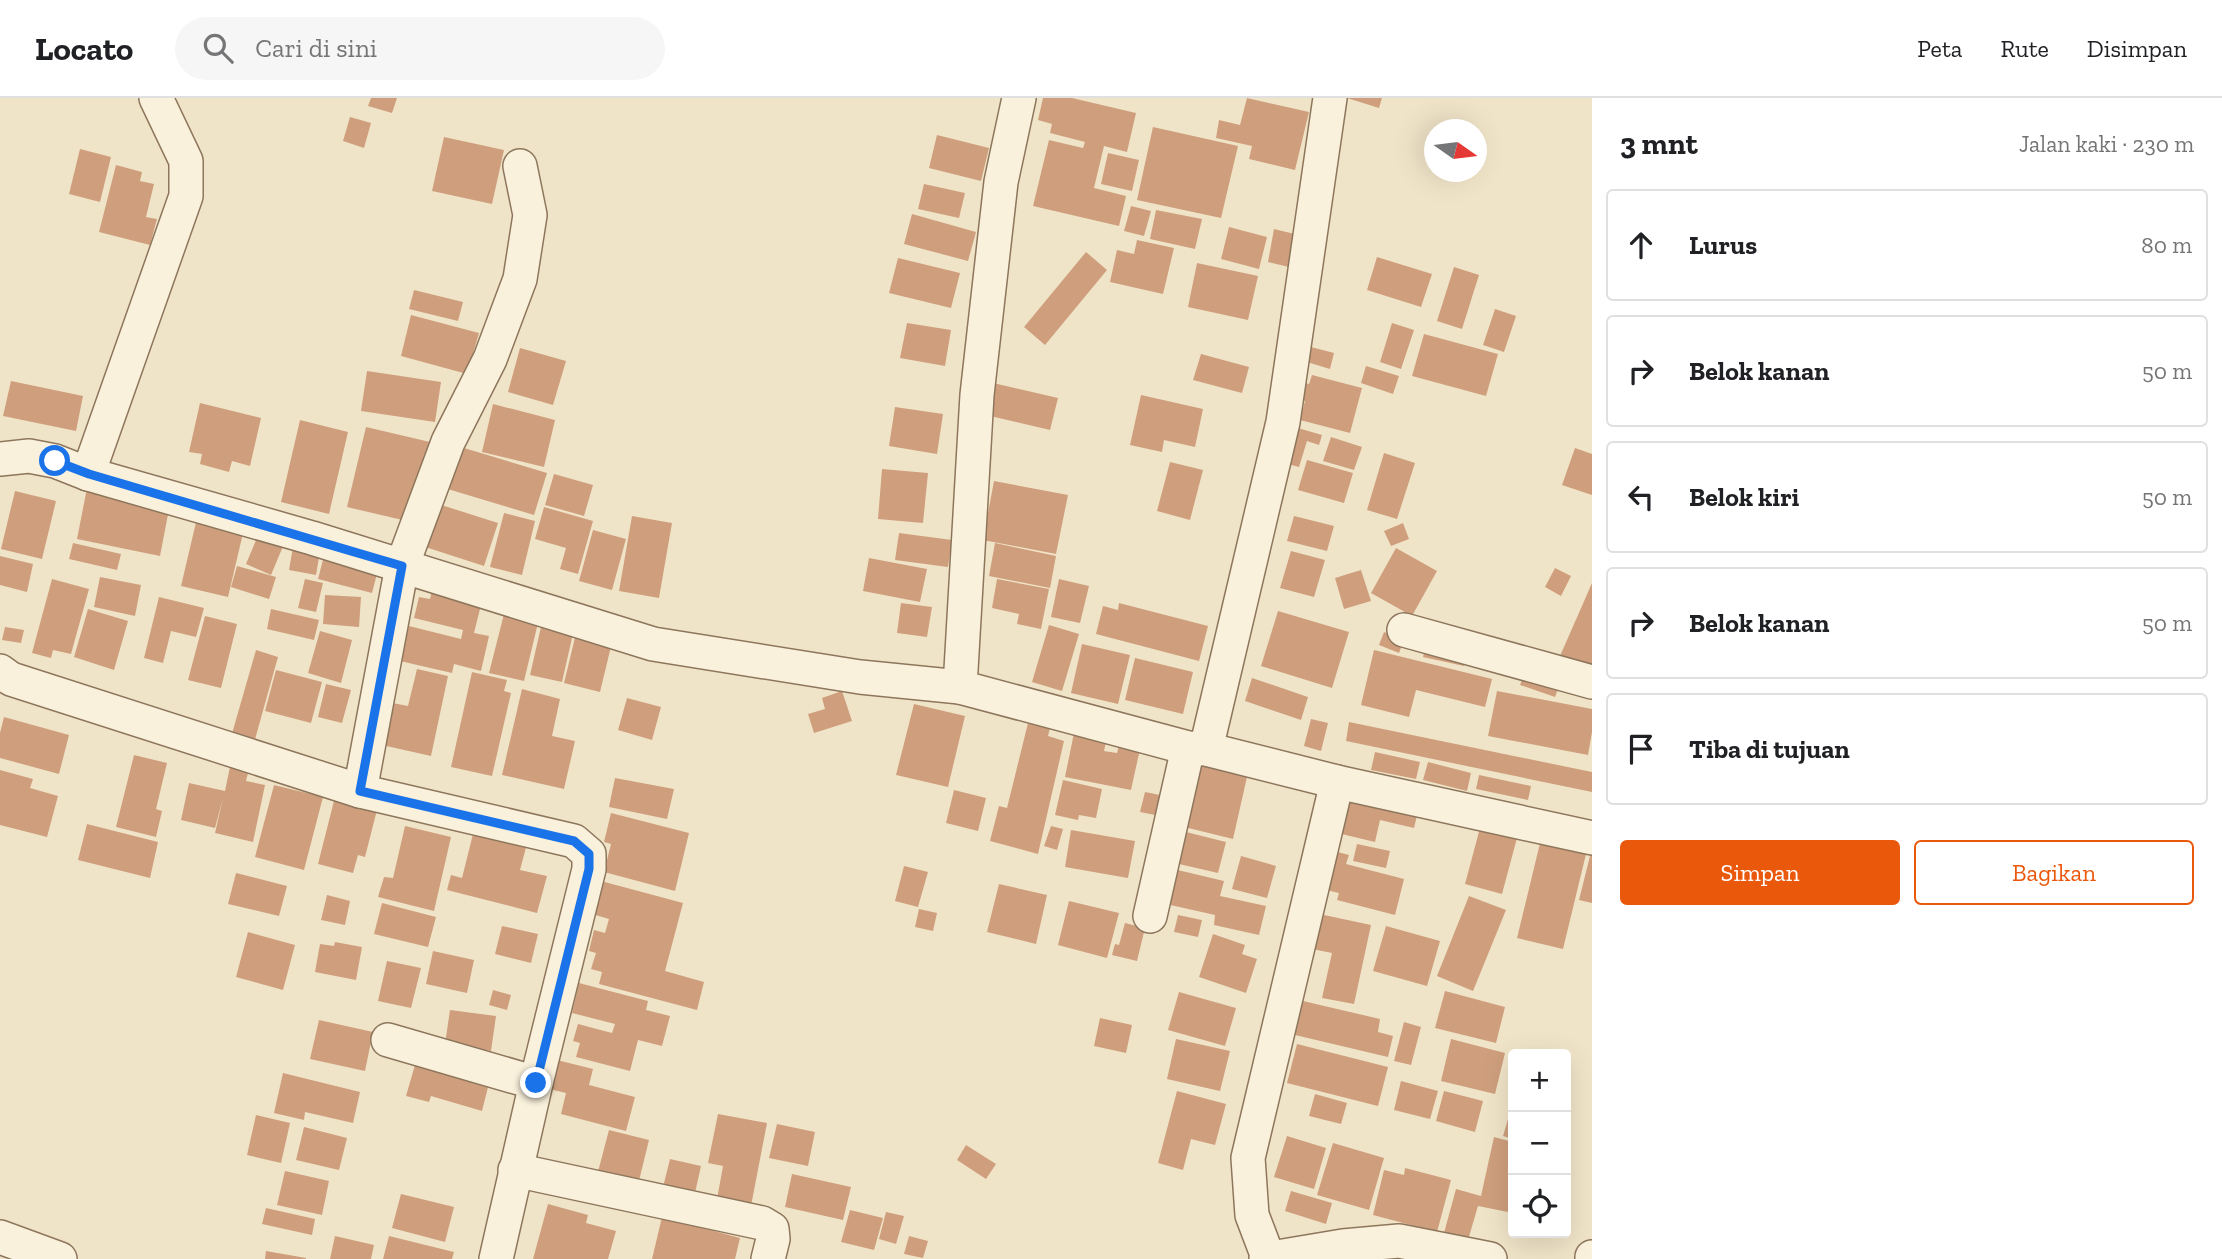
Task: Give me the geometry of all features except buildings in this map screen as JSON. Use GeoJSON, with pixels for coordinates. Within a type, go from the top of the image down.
{"type":"FeatureCollection","features":[{"type":"Feature","properties":{"kind":"street"},"geometry":{"type":"LineString","coordinates":[[89,474],[186,196],[186,161],[156,98]]}},
{"type":"Feature","properties":{"kind":"street"},"geometry":{"type":"LineString","coordinates":[[960,687],[977,395],[1001,182],[1019,98]]}},
{"type":"Feature","properties":{"kind":"street"},"geometry":{"type":"LineString","coordinates":[[1150,916],[1283,422],[1331,98]]}},
{"type":"Feature","properties":{"kind":"street"},"geometry":{"type":"LineString","coordinates":[[360,791],[402,566],[449,442],[490,359],[520,279],[530,215],[520,166]]}},
{"type":"Feature","properties":{"kind":"street"},"geometry":{"type":"LineString","coordinates":[[0,459],[29,456],[55,461],[89,474],[402,566],[653,644],[860,677],[960,687],[1337,782],[1592,838]]}},
{"type":"Feature","properties":{"kind":"street"},"geometry":{"type":"LineString","coordinates":[[1404,630],[1592,682]]}},
{"type":"Feature","properties":{"kind":"street"},"geometry":{"type":"LineString","coordinates":[[0,671],[11,679],[360,791],[574,841],[589,854],[589,869],[515,1170],[496,1259]]}},
{"type":"Feature","properties":{"kind":"street"},"geometry":{"type":"LineString","coordinates":[[1337,782],[1248,1157],[1252,1215],[1267,1258],[1343,1246],[1399,1241],[1490,1259]]}},
{"type":"Feature","properties":{"kind":"street"},"geometry":{"type":"LineString","coordinates":[[388,1040],[536,1083]]}},
{"type":"Feature","properties":{"kind":"street"},"geometry":{"type":"LineString","coordinates":[[515,1170],[762,1223],[772,1229],[773,1239],[768,1259]]}},
{"type":"Feature","properties":{"kind":"street"},"geometry":{"type":"LineString","coordinates":[[6,1245],[60,1259]]}},
{"type":"Feature","properties":{"kind":"route"},"geometry":{"type":"LineString","coordinates":[[55,461],[89,474],[402,566],[360,791],[574,841],[589,854],[589,869],[536,1083]]}}]}
